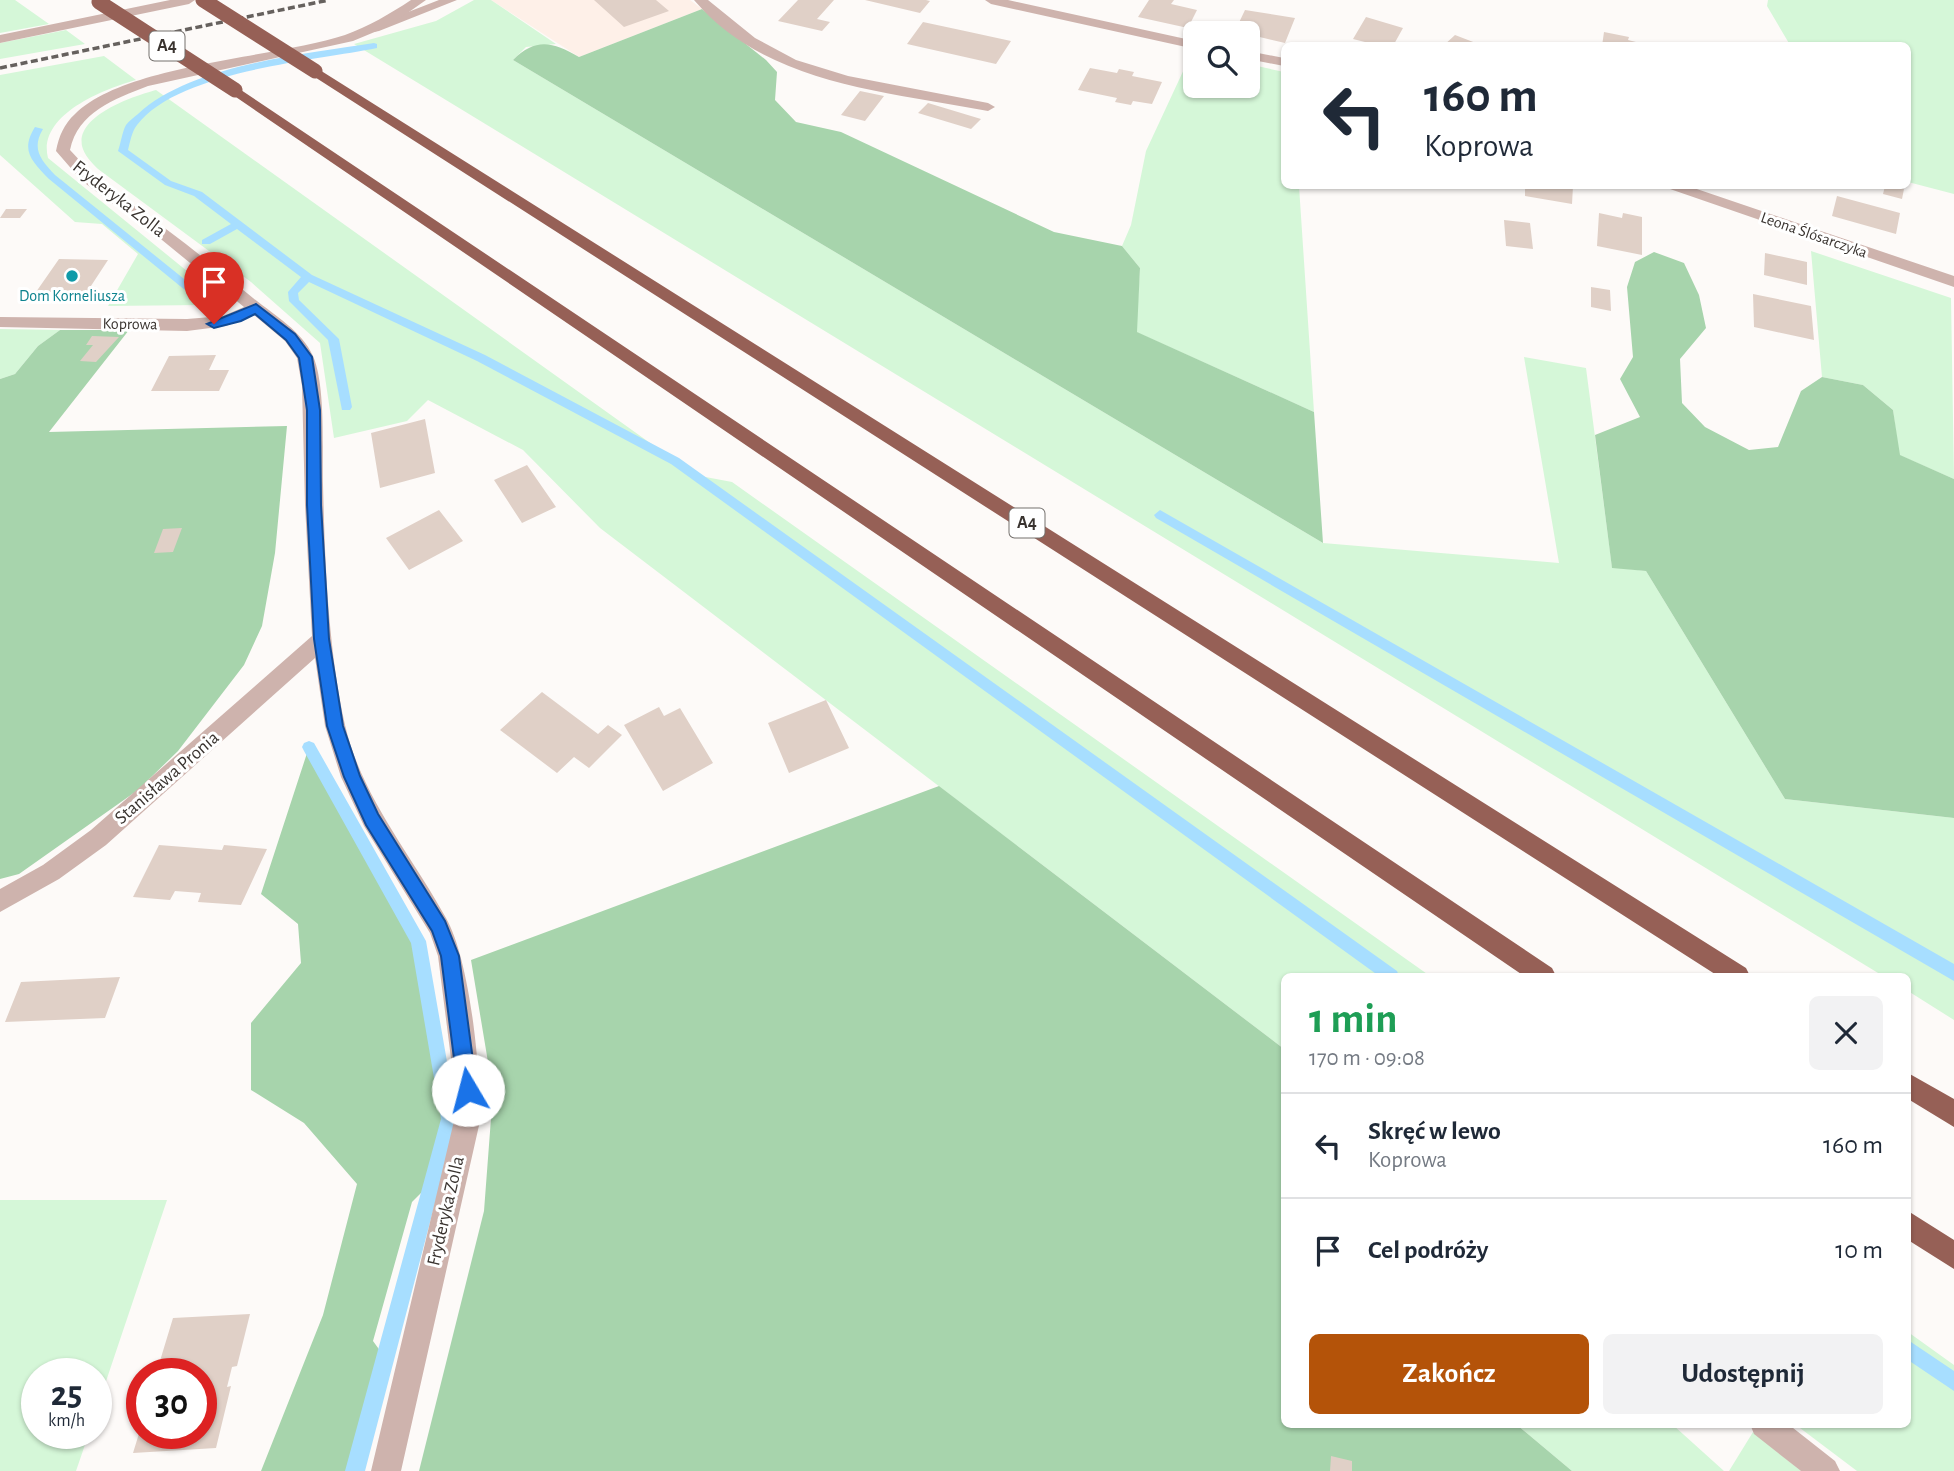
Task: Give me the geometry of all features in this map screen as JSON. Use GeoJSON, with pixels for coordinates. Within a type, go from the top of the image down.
{"type":"FeatureCollection","features":[{"type":"Feature","properties":{"kind":"highway","name":"A4"},"geometry":{"type":"LineString","coordinates":[[203,0],[1733,973]]}},
{"type":"Feature","properties":{"kind":"highway","name":"A4"},"geometry":{"type":"LineString","coordinates":[[98,1],[235,90],[1540,973]]}},
{"type":"Feature","properties":{"kind":"highway"},"geometry":{"type":"LineString","coordinates":[[1911,1087],[1954,1114]]}},
{"type":"Feature","properties":{"kind":"highway"},"geometry":{"type":"LineString","coordinates":[[1911,1226],[1954,1256]]}},
{"type":"Feature","properties":{"kind":"street"},"geometry":{"type":"LineString","coordinates":[[0,38],[189,0]]}},
{"type":"Feature","properties":{"kind":"street","name":"Fryderyka Zolla"},"geometry":{"type":"LineString","coordinates":[[386,1471],[467,1121],[468,1090],[450,956],[439,927],[372,819],[352,777],[335,726],[322,639],[309,369],[299,347],[256,308],[87,178],[63,151],[66,135],[84,113],[103,100],[144,83],[320,45],[373,29],[420,0]]}},
{"type":"Feature","properties":{"kind":"street"},"geometry":{"type":"LineString","coordinates":[[373,29],[451,0]]}},
{"type":"Feature","properties":{"kind":"street"},"geometry":{"type":"LineString","coordinates":[[700,0],[749,40],[791,63],[838,77],[988,107]]}},
{"type":"Feature","properties":{"kind":"street"},"geometry":{"type":"LineString","coordinates":[[991,0],[1183,42]]}},
{"type":"Feature","properties":{"kind":"street"},"geometry":{"type":"LineString","coordinates":[[1260,57],[1281,61]]}},
{"type":"Feature","properties":{"kind":"street","name":"Leona Ślósarczyka"},"geometry":{"type":"LineString","coordinates":[[1684,189],[1954,282]]}},
{"type":"Feature","properties":{"kind":"street","name":"Koprowa"},"geometry":{"type":"LineString","coordinates":[[0,322],[187,325],[226,321],[256,308]]}},
{"type":"Feature","properties":{"kind":"street","name":"Stanisława Pronia"},"geometry":{"type":"LineString","coordinates":[[0,901],[56,869],[100,836],[266,692],[322,639]]}},
{"type":"Feature","properties":{"kind":"street"},"geometry":{"type":"LineString","coordinates":[[1769,1428],[1825,1471]]}},
{"type":"Feature","properties":{"kind":"shaded area"},"geometry":{"type":"Polygon","coordinates":[[[491,0],[690,0],[702,9],[579,57],[491,0]]]}},
{"type":"Feature","properties":{"kind":"green space"},"geometry":{"type":"Polygon","coordinates":[[[0,0],[15,0],[49,24],[0,33],[0,0]]]}},
{"type":"Feature","properties":{"kind":"green space"},"geometry":{"type":"Polygon","coordinates":[[[474,0],[491,0],[556,44],[526,47],[513,60],[1323,543],[1559,563],[1524,357],[1586,368],[1612,567],[1646,571],[1785,799],[1954,818],[1954,1020],[1911,993],[1911,973],[1878,973],[354,44],[436,21],[474,0]]]}},
{"type":"Feature","properties":{"kind":"green space"},"geometry":{"type":"Polygon","coordinates":[[[1768,0],[1954,0],[1954,194],[1911,183],[1911,42],[1788,42],[1767,6],[1768,0]]]}},
{"type":"Feature","properties":{"kind":"green space"},"geometry":{"type":"Polygon","coordinates":[[[702,9],[766,60],[777,72],[775,100],[796,122],[841,132],[1054,232],[1122,246],[1140,268],[1137,332],[1314,412],[1323,543],[513,60],[529,48],[545,44],[579,57],[702,9]]]}},
{"type":"Feature","properties":{"kind":"green space"},"geometry":{"type":"Polygon","coordinates":[[[66,30],[85,44],[0,59],[0,43],[66,30]]]}},
{"type":"Feature","properties":{"kind":"green space"},"geometry":{"type":"Polygon","coordinates":[[[104,56],[136,80],[91,97],[63,117],[53,129],[47,143],[48,158],[214,293],[202,305],[108,306],[138,254],[102,224],[75,222],[0,155],[0,75],[104,56]]]}},
{"type":"Feature","properties":{"kind":"green space"},"geometry":{"type":"Polygon","coordinates":[[[1260,67],[1281,71],[1281,189],[1299,189],[1314,412],[1136,332],[1140,268],[1122,246],[1131,225],[1146,151],[1183,71],[1183,98],[1260,98],[1260,67]]]}},
{"type":"Feature","properties":{"kind":"green space"},"geometry":{"type":"Polygon","coordinates":[[[156,90],[695,475],[732,482],[1426,973],[1281,973],[1281,1047],[600,528],[523,450],[428,400],[407,421],[334,438],[320,343],[251,282],[98,169],[84,153],[83,135],[88,125],[108,109],[156,90]]]}},
{"type":"Feature","properties":{"kind":"green space"},"geometry":{"type":"Polygon","coordinates":[[[1811,251],[1951,298],[1954,479],[1899,455],[1893,410],[1863,385],[1822,377],[1811,251]]]}},
{"type":"Feature","properties":{"kind":"green space"},"geometry":{"type":"Polygon","coordinates":[[[1654,252],[1684,263],[1699,295],[1706,328],[1680,359],[1682,403],[1705,427],[1749,450],[1778,447],[1801,391],[1822,377],[1863,385],[1893,410],[1900,455],[1954,479],[1954,818],[1785,799],[1646,571],[1612,568],[1595,435],[1640,417],[1620,379],[1633,357],[1627,287],[1635,262],[1654,252]]]}},
{"type":"Feature","properties":{"kind":"green space"},"geometry":{"type":"Polygon","coordinates":[[[0,329],[60,330],[38,346],[15,374],[0,379],[0,329]]]}},
{"type":"Feature","properties":{"kind":"green space"},"geometry":{"type":"Polygon","coordinates":[[[60,330],[129,330],[49,432],[287,426],[275,553],[262,626],[244,665],[178,751],[138,790],[19,874],[0,879],[0,379],[15,374],[38,346],[60,330]]]}},
{"type":"Feature","properties":{"kind":"green space"},"geometry":{"type":"Polygon","coordinates":[[[309,747],[418,941],[449,1119],[434,1180],[412,1202],[373,1341],[386,1359],[355,1471],[261,1471],[323,1315],[357,1184],[304,1123],[251,1090],[251,1023],[301,963],[298,924],[261,894],[309,747]]]}},
{"type":"Feature","properties":{"kind":"green space"},"geometry":{"type":"Polygon","coordinates":[[[939,786],[1281,1047],[1281,1428],[1521,1428],[1572,1471],[419,1471],[484,1211],[493,1092],[471,960],[939,786]]]}},
{"type":"Feature","properties":{"kind":"green space"},"geometry":{"type":"Polygon","coordinates":[[[0,1200],[167,1200],[112,1363],[112,1358],[21,1358],[21,1449],[84,1449],[76,1471],[0,1471],[0,1200]]]}},
{"type":"Feature","properties":{"kind":"green space"},"geometry":{"type":"Polygon","coordinates":[[[1911,1334],[1954,1365],[1954,1471],[1857,1471],[1800,1428],[1911,1428],[1911,1334]]]}},
{"type":"Feature","properties":{"kind":"green space"},"geometry":{"type":"Polygon","coordinates":[[[1521,1428],[1676,1428],[1724,1471],[1572,1471],[1521,1428]]]}},
{"type":"Feature","properties":{"kind":"green space"},"geometry":{"type":"Polygon","coordinates":[[[1753,1432],[1801,1471],[1729,1471],[1753,1432]]]}},
{"type":"Feature","properties":{"kind":"building"},"geometry":{"type":"Polygon","coordinates":[[[594,0],[656,0],[669,11],[624,27],[594,0]]]}},
{"type":"Feature","properties":{"kind":"building"},"geometry":{"type":"Polygon","coordinates":[[[798,0],[834,0],[817,19],[830,22],[822,31],[778,21],[798,0]]]}},
{"type":"Feature","properties":{"kind":"building"},"geometry":{"type":"Polygon","coordinates":[[[865,0],[926,0],[930,1],[920,13],[865,0]]]}},
{"type":"Feature","properties":{"kind":"building"},"geometry":{"type":"Polygon","coordinates":[[[1149,0],[1174,0],[1171,4],[1197,10],[1192,21],[1183,21],[1183,27],[1138,17],[1149,0]]]}},
{"type":"Feature","properties":{"kind":"building"},"geometry":{"type":"Polygon","coordinates":[[[1245,10],[1295,18],[1285,42],[1260,37],[1260,21],[1240,21],[1245,10]]]}},
{"type":"Feature","properties":{"kind":"building"},"geometry":{"type":"Polygon","coordinates":[[[1366,17],[1403,28],[1395,42],[1365,42],[1353,39],[1366,17]]]}},
{"type":"Feature","properties":{"kind":"building"},"geometry":{"type":"Polygon","coordinates":[[[923,22],[1011,41],[996,64],[907,44],[923,22]]]}},
{"type":"Feature","properties":{"kind":"building"},"geometry":{"type":"Polygon","coordinates":[[[1604,32],[1629,37],[1628,40],[1636,42],[1603,42],[1604,32]]]}},
{"type":"Feature","properties":{"kind":"building"},"geometry":{"type":"Polygon","coordinates":[[[1455,35],[1473,42],[1447,42],[1455,35]]]}},
{"type":"Feature","properties":{"kind":"building"},"geometry":{"type":"Polygon","coordinates":[[[1090,68],[1117,73],[1119,69],[1134,72],[1132,76],[1162,82],[1152,104],[1133,101],[1131,105],[1115,102],[1117,98],[1078,90],[1090,68]]]}},
{"type":"Feature","properties":{"kind":"building"},"geometry":{"type":"Polygon","coordinates":[[[860,91],[884,96],[865,121],[841,115],[860,91]]]}},
{"type":"Feature","properties":{"kind":"building"},"geometry":{"type":"Polygon","coordinates":[[[928,103],[981,119],[971,129],[918,113],[928,103]]]}},
{"type":"Feature","properties":{"kind":"building"},"geometry":{"type":"Polygon","coordinates":[[[1525,189],[1573,189],[1572,204],[1525,196],[1525,189]]]}},
{"type":"Feature","properties":{"kind":"building"},"geometry":{"type":"Polygon","coordinates":[[[1884,189],[1904,189],[1902,199],[1883,194],[1884,189]]]}},
{"type":"Feature","properties":{"kind":"building"},"geometry":{"type":"Polygon","coordinates":[[[1837,196],[1900,213],[1896,234],[1832,216],[1837,196]]]}},
{"type":"Feature","properties":{"kind":"building"},"geometry":{"type":"Polygon","coordinates":[[[6,209],[27,209],[20,218],[0,218],[6,209]]]}},
{"type":"Feature","properties":{"kind":"building"},"geometry":{"type":"Polygon","coordinates":[[[1599,213],[1622,218],[1623,213],[1642,217],[1642,255],[1597,246],[1599,213]]]}},
{"type":"Feature","properties":{"kind":"building"},"geometry":{"type":"Polygon","coordinates":[[[1504,220],[1530,223],[1533,249],[1506,246],[1504,220]]]}},
{"type":"Feature","properties":{"kind":"building"},"geometry":{"type":"Polygon","coordinates":[[[1765,253],[1807,262],[1807,285],[1764,275],[1765,253]]]}},
{"type":"Feature","properties":{"kind":"building","name":"Dom Korneliusza"},"geometry":{"type":"Polygon","coordinates":[[[59,259],[108,260],[87,292],[36,292],[59,259]]]}},
{"type":"Feature","properties":{"kind":"building"},"geometry":{"type":"Polygon","coordinates":[[[1591,287],[1610,290],[1611,311],[1591,307],[1591,287]]]}},
{"type":"Feature","properties":{"kind":"building"},"geometry":{"type":"Polygon","coordinates":[[[1753,294],[1811,306],[1814,340],[1754,327],[1753,294]]]}},
{"type":"Feature","properties":{"kind":"building"},"geometry":{"type":"Polygon","coordinates":[[[92,336],[119,337],[96,362],[80,361],[93,345],[86,345],[92,336]]]}},
{"type":"Feature","properties":{"kind":"building"},"geometry":{"type":"Polygon","coordinates":[[[216,355],[209,370],[229,370],[219,391],[151,391],[169,356],[216,355]]]}},
{"type":"Feature","properties":{"kind":"building"},"geometry":{"type":"Polygon","coordinates":[[[425,419],[435,473],[380,488],[371,433],[425,419]]]}},
{"type":"Feature","properties":{"kind":"building"},"geometry":{"type":"Polygon","coordinates":[[[527,465],[556,507],[522,523],[494,480],[527,465]]]}},
{"type":"Feature","properties":{"kind":"building"},"geometry":{"type":"Polygon","coordinates":[[[439,510],[463,541],[409,570],[386,538],[439,510]]]}},
{"type":"Feature","properties":{"kind":"building"},"geometry":{"type":"Polygon","coordinates":[[[182,528],[173,552],[154,553],[163,529],[182,528]]]}},
{"type":"Feature","properties":{"kind":"building"},"geometry":{"type":"Polygon","coordinates":[[[542,692],[598,734],[608,725],[622,735],[589,768],[574,757],[557,773],[500,730],[542,692]]]}},
{"type":"Feature","properties":{"kind":"building"},"geometry":{"type":"Polygon","coordinates":[[[826,700],[849,748],[789,773],[768,723],[826,700]]]}},
{"type":"Feature","properties":{"kind":"building"},"geometry":{"type":"Polygon","coordinates":[[[659,707],[664,716],[680,708],[713,763],[663,791],[624,725],[659,707]]]}},
{"type":"Feature","properties":{"kind":"building"},"geometry":{"type":"Polygon","coordinates":[[[159,845],[222,850],[224,845],[267,849],[241,905],[198,902],[201,893],[175,891],[170,900],[133,897],[159,845]]]}},
{"type":"Feature","properties":{"kind":"building"},"geometry":{"type":"Polygon","coordinates":[[[120,977],[105,1018],[5,1022],[21,982],[120,977]]]}},
{"type":"Feature","properties":{"kind":"building"},"geometry":{"type":"Polygon","coordinates":[[[250,1314],[237,1366],[232,1367],[227,1387],[231,1386],[217,1444],[217,1358],[161,1358],[173,1318],[250,1314]]]}},
{"type":"Feature","properties":{"kind":"building"},"geometry":{"type":"Polygon","coordinates":[[[134,1449],[199,1449],[133,1453],[134,1449]]]}},
{"type":"Feature","properties":{"kind":"building"},"geometry":{"type":"Polygon","coordinates":[[[1331,1456],[1352,1461],[1352,1471],[1330,1471],[1331,1456]]]}},
{"type":"Feature","properties":{"kind":"waterway"},"geometry":{"type":"LineString","coordinates":[[238,224],[198,194],[168,183],[123,151],[131,125],[154,104],[187,87],[269,64],[374,46]]}},
{"type":"Feature","properties":{"kind":"waterway"},"geometry":{"type":"LineString","coordinates":[[38,129],[32,149],[37,161],[52,177],[195,293]]}},
{"type":"Feature","properties":{"kind":"waterway"},"geometry":{"type":"LineString","coordinates":[[206,242],[238,224]]}},
{"type":"Feature","properties":{"kind":"waterway"},"geometry":{"type":"LineString","coordinates":[[238,224],[308,277]]}},
{"type":"Feature","properties":{"kind":"waterway"},"geometry":{"type":"LineString","coordinates":[[308,277],[481,358],[675,461],[1387,973]]}},
{"type":"Feature","properties":{"kind":"waterway"},"geometry":{"type":"LineString","coordinates":[[308,277],[293,292],[294,301],[333,339],[346,407]]}},
{"type":"Feature","properties":{"kind":"waterway"},"geometry":{"type":"LineString","coordinates":[[1160,515],[1954,973]]}},
{"type":"Feature","properties":{"kind":"waterway"},"geometry":{"type":"LineString","coordinates":[[309,747],[418,941],[449,1119],[355,1471]]}},
{"type":"Feature","properties":{"kind":"waterway"},"geometry":{"type":"LineString","coordinates":[[1911,1351],[1954,1382]]}},
{"type":"Feature","properties":{"kind":"railway"},"geometry":{"type":"LineString","coordinates":[[0,68],[329,0]]}},
{"type":"Feature","properties":{"kind":"place","name":"Dom Korneliusza"},"geometry":{"type":"Point","coordinates":[72,276]}},
{"type":"Feature","properties":{"kind":"route"},"geometry":{"type":"LineString","coordinates":[[214,324],[237,318],[256,308],[291,337],[305,357],[309,369],[312,386],[314,505],[322,639],[335,726],[352,777],[372,819],[439,927],[450,956],[468,1090]]}}]}
